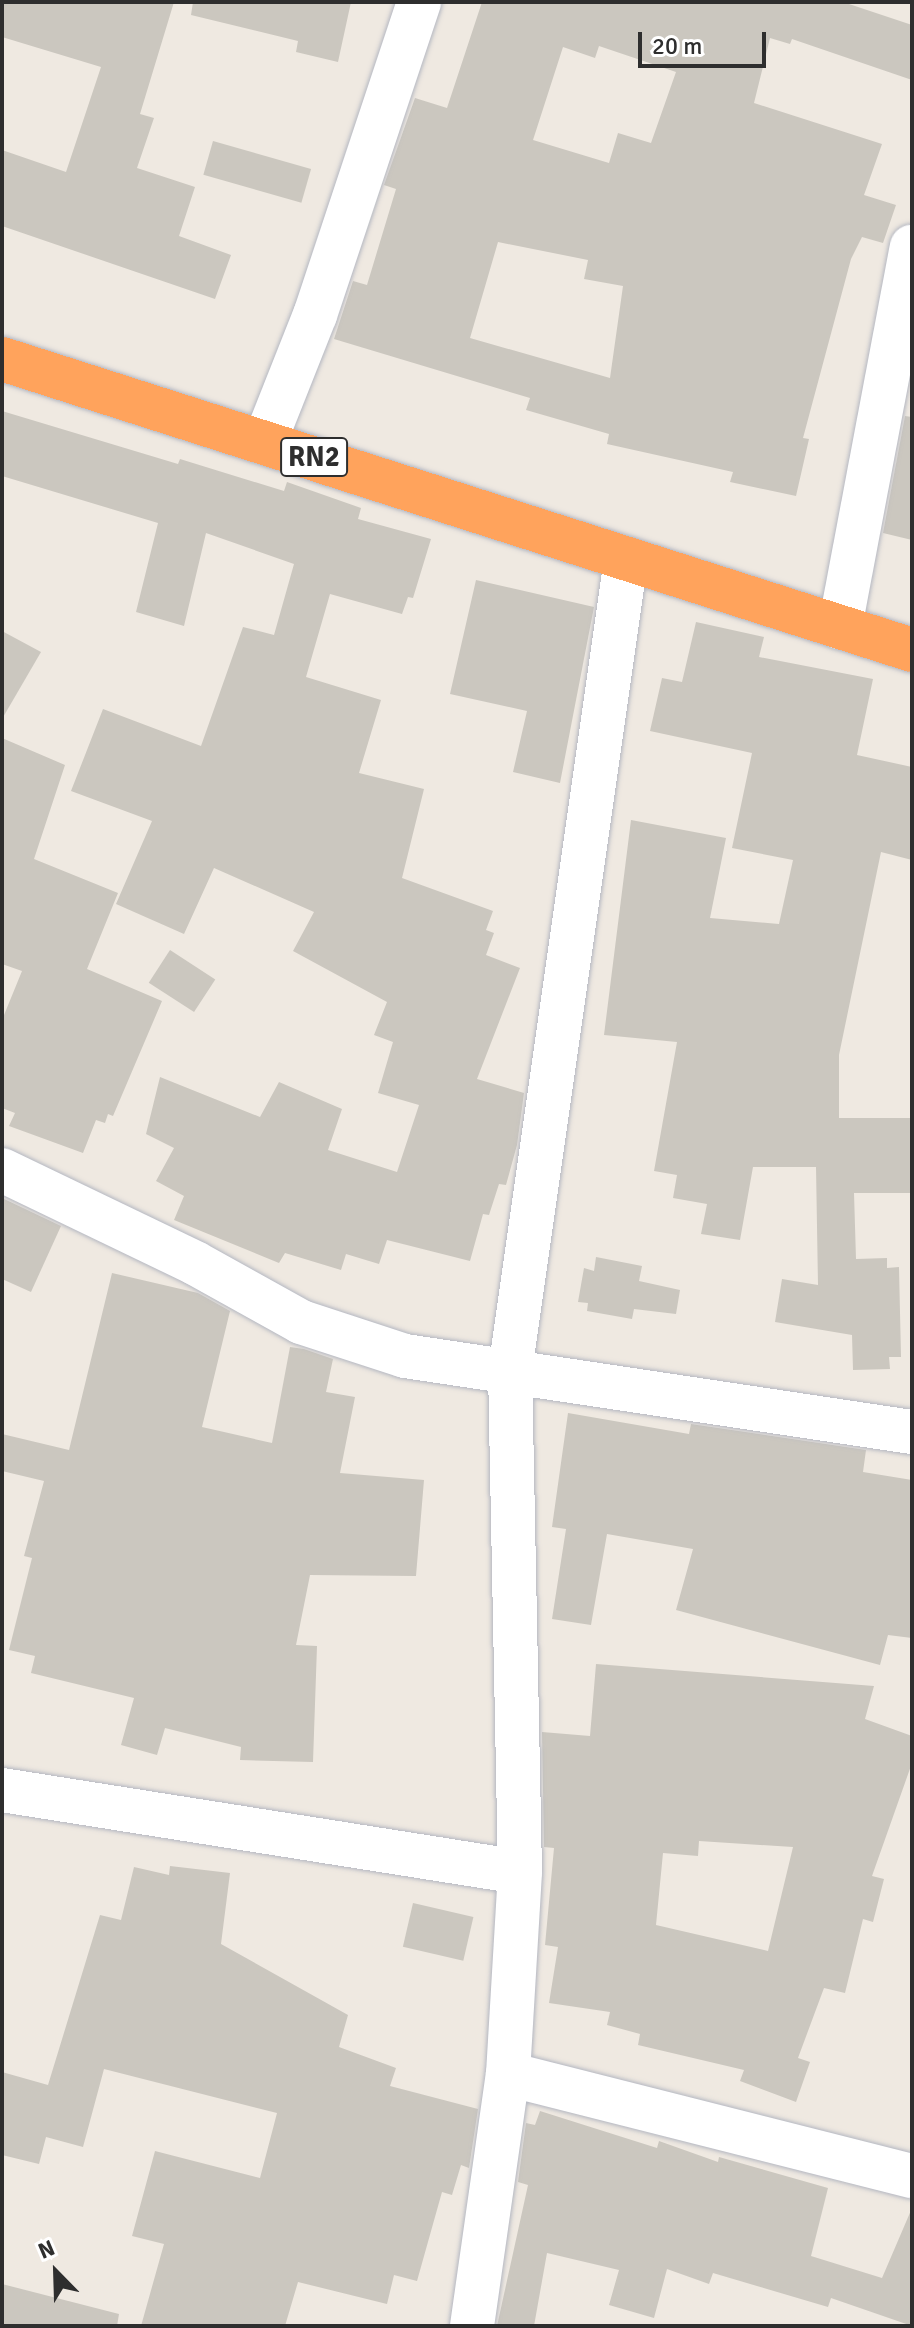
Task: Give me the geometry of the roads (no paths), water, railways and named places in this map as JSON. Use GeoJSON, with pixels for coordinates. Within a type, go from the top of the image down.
{"type":"FeatureCollection","features":[{"type":"Feature","properties":{"kind":"highway","name":"RN2"},"geometry":{"type":"LineString","coordinates":[[2,359],[912,650]]}},
{"type":"Feature","properties":{"kind":"street"},"geometry":{"type":"LineString","coordinates":[[265,441],[315,315],[419,2]]}},
{"type":"Feature","properties":{"kind":"street"},"geometry":{"type":"LineString","coordinates":[[840,627],[912,247]]}},
{"type":"Feature","properties":{"kind":"street"},"geometry":{"type":"LineString","coordinates":[[472,2326],[508,2074],[520,1872],[510,1371],[626,559]]}},
{"type":"Feature","properties":{"kind":"street"},"geometry":{"type":"LineString","coordinates":[[2,1170],[195,1263],[301,1322],[405,1356],[912,1432]]}},
{"type":"Feature","properties":{"kind":"street"},"geometry":{"type":"LineString","coordinates":[[2,1790],[520,1872]]}},
{"type":"Feature","properties":{"kind":"street"},"geometry":{"type":"LineString","coordinates":[[508,2074],[912,2176]]}}]}
